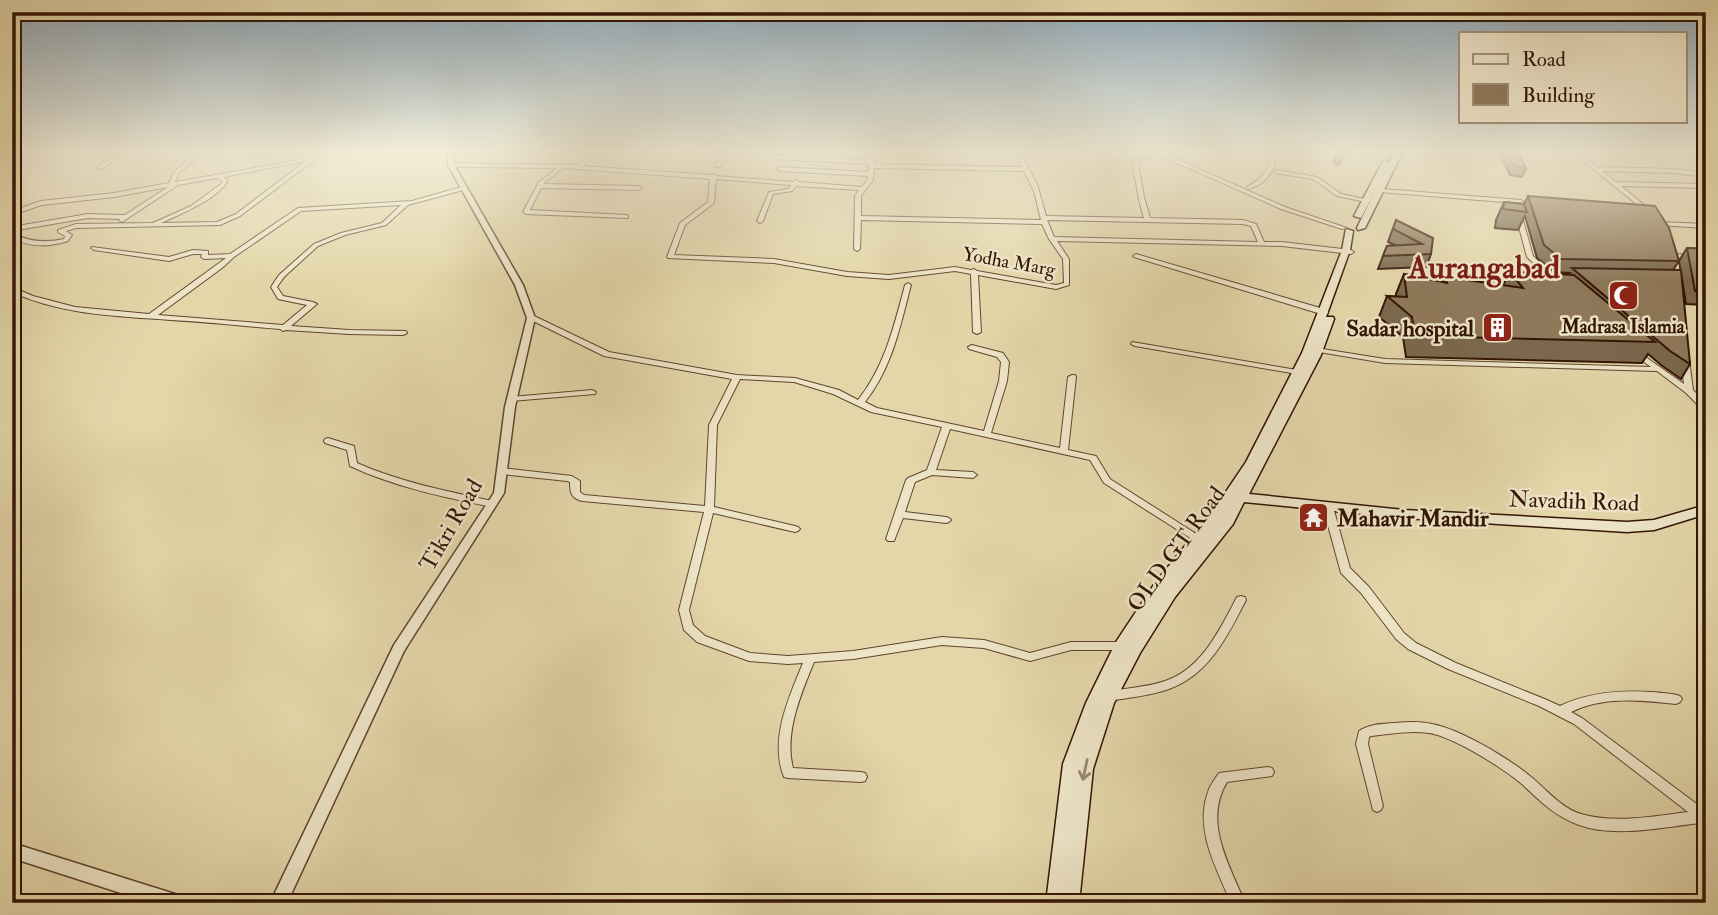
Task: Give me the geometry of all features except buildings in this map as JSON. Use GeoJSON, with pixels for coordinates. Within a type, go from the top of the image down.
{"type":"FeatureCollection","features":[{"type":"Feature","properties":{"kind":"main road"},"geometry":{"type":"LineString","coordinates":[[1352,228],[1369,196]]}},
{"type":"Feature","properties":{"kind":"main road","name":"OLD GT Road"},"geometry":{"type":"LineString","coordinates":[[1056,903],[1072,764],[1094,703],[1121,646],[1160,587],[1236,497],[1319,350],[1348,251],[1352,228],[1378,196]]}},
{"type":"Feature","properties":{"kind":"main road","name":"OLD GT Road"},"geometry":{"type":"LineString","coordinates":[[1069,903],[1084,769],[1110,696],[1134,649],[1170,593],[1228,521],[1252,462],[1324,312],[1348,251]]}},
{"type":"Feature","properties":{"kind":"main road","name":"Navadih Road"},"geometry":{"type":"LineString","coordinates":[[1236,497],[1328,507],[1627,527],[1654,525],[1706,509]]}},
{"type":"Feature","properties":{"kind":"street"},"geometry":{"type":"LineString","coordinates":[[12,213],[41,203],[107,196]]}},
{"type":"Feature","properties":{"kind":"street"},"geometry":{"type":"LineString","coordinates":[[118,223],[157,196]]}},
{"type":"Feature","properties":{"kind":"street"},"geometry":{"type":"LineString","coordinates":[[151,225],[193,207],[208,196]]}},
{"type":"Feature","properties":{"kind":"street"},"geometry":{"type":"LineString","coordinates":[[13,231],[24,241],[53,243],[70,237],[60,233],[67,227],[118,223],[206,225],[226,221],[261,196]]}},
{"type":"Feature","properties":{"kind":"street"},"geometry":{"type":"LineString","coordinates":[[150,317],[300,209],[406,204],[437,196]]}},
{"type":"Feature","properties":{"kind":"street"},"geometry":{"type":"LineString","coordinates":[[469,196],[519,285],[531,317],[607,354],[737,377],[795,380],[874,410],[1093,458],[1107,481],[1198,539]]}},
{"type":"Feature","properties":{"kind":"street"},"geometry":{"type":"LineString","coordinates":[[534,196],[526,212],[626,217]]}},
{"type":"Feature","properties":{"kind":"street","name":"Yodha Marg"},"geometry":{"type":"LineString","coordinates":[[712,196],[711,203],[682,224],[670,257],[774,261],[889,277],[944,268],[1065,287],[1066,259],[1052,239]]}},
{"type":"Feature","properties":{"kind":"street"},"geometry":{"type":"LineString","coordinates":[[760,221],[770,196]]}},
{"type":"Feature","properties":{"kind":"street"},"geometry":{"type":"LineString","coordinates":[[857,249],[858,196]]}},
{"type":"Feature","properties":{"kind":"street"},"geometry":{"type":"LineString","coordinates":[[1038,196],[1043,220],[1052,239]]}},
{"type":"Feature","properties":{"kind":"street"},"geometry":{"type":"LineString","coordinates":[[1139,196],[1147,218]]}},
{"type":"Feature","properties":{"kind":"street"},"geometry":{"type":"LineString","coordinates":[[1255,196],[1283,208],[1352,228]]}},
{"type":"Feature","properties":{"kind":"street"},"geometry":{"type":"LineString","coordinates":[[1269,196],[1352,228]]}},
{"type":"Feature","properties":{"kind":"street"},"geometry":{"type":"LineString","coordinates":[[1342,196],[1366,201]]}},
{"type":"Feature","properties":{"kind":"street"},"geometry":{"type":"LineString","coordinates":[[1441,196],[1545,204]]}},
{"type":"Feature","properties":{"kind":"street"},"geometry":{"type":"LineString","coordinates":[[1630,196],[1652,214],[1664,234]]}},
{"type":"Feature","properties":{"kind":"street"},"geometry":{"type":"LineString","coordinates":[[69,218],[77,201]]}},
{"type":"Feature","properties":{"kind":"street"},"geometry":{"type":"LineString","coordinates":[[1521,202],[1516,205],[1530,257],[1561,286]]}},
{"type":"Feature","properties":{"kind":"street"},"geometry":{"type":"LineString","coordinates":[[284,329],[313,304],[280,298],[274,287],[277,279],[316,245],[343,234],[384,224],[406,204]]}},
{"type":"Feature","properties":{"kind":"street"},"geometry":{"type":"LineString","coordinates":[[1640,212],[1652,214]]}},
{"type":"Feature","properties":{"kind":"street"},"geometry":{"type":"LineString","coordinates":[[13,231],[69,218],[127,217]]}},
{"type":"Feature","properties":{"kind":"street"},"geometry":{"type":"LineString","coordinates":[[857,218],[1147,218],[1247,223],[1254,225],[1262,244]]}},
{"type":"Feature","properties":{"kind":"street"},"geometry":{"type":"LineString","coordinates":[[1658,224],[1706,226]]}},
{"type":"Feature","properties":{"kind":"street","name":"Yodha Marg"},"geometry":{"type":"LineString","coordinates":[[1052,239],[1262,244],[1348,251]]}},
{"type":"Feature","properties":{"kind":"street"},"geometry":{"type":"LineString","coordinates":[[1670,244],[1676,268]]}},
{"type":"Feature","properties":{"kind":"street"},"geometry":{"type":"LineString","coordinates":[[94,248],[169,259],[200,251],[206,253],[204,257],[232,256]]}},
{"type":"Feature","properties":{"kind":"street"},"geometry":{"type":"LineString","coordinates":[[1136,256],[1324,312]]}},
{"type":"Feature","properties":{"kind":"street"},"geometry":{"type":"LineString","coordinates":[[1674,256],[1706,258]]}},
{"type":"Feature","properties":{"kind":"street"},"geometry":{"type":"LineString","coordinates":[[974,271],[976,332]]}},
{"type":"Feature","properties":{"kind":"street"},"geometry":{"type":"LineString","coordinates":[[1551,277],[1564,278]]}},
{"type":"Feature","properties":{"kind":"street"},"geometry":{"type":"LineString","coordinates":[[860,403],[884,371],[908,285]]}},
{"type":"Feature","properties":{"kind":"street"},"geometry":{"type":"LineString","coordinates":[[12,289],[42,303],[150,317],[284,329],[403,333]]}},
{"type":"Feature","properties":{"kind":"street","name":"Tikri Road"},"geometry":{"type":"LineString","coordinates":[[278,903],[399,649],[499,493],[512,399],[531,317]]}},
{"type":"Feature","properties":{"kind":"street"},"geometry":{"type":"LineString","coordinates":[[1135,344],[1297,372]]}},
{"type":"Feature","properties":{"kind":"street"},"geometry":{"type":"LineString","coordinates":[[1628,346],[1689,391],[1706,408]]}},
{"type":"Feature","properties":{"kind":"street"},"geometry":{"type":"LineString","coordinates":[[972,347],[1000,355],[1005,362],[1003,381],[987,434]]}},
{"type":"Feature","properties":{"kind":"street"},"geometry":{"type":"LineString","coordinates":[[1319,350],[1385,361],[1656,369]]}},
{"type":"Feature","properties":{"kind":"street"},"geometry":{"type":"LineString","coordinates":[[1684,354],[1689,391]]}},
{"type":"Feature","properties":{"kind":"street"},"geometry":{"type":"LineString","coordinates":[[737,377],[713,425],[709,509],[684,610],[688,627],[701,639],[749,657],[810,659],[942,641],[984,644],[1030,657],[1071,646],[1121,646]]}},
{"type":"Feature","properties":{"kind":"street"},"geometry":{"type":"LineString","coordinates":[[1064,450],[1072,377]]}},
{"type":"Feature","properties":{"kind":"street"},"geometry":{"type":"LineString","coordinates":[[512,399],[592,393]]}},
{"type":"Feature","properties":{"kind":"street"},"geometry":{"type":"LineString","coordinates":[[931,472],[947,425]]}},
{"type":"Feature","properties":{"kind":"street"},"geometry":{"type":"LineString","coordinates":[[328,441],[351,448],[353,464],[368,472],[412,487],[492,504]]}},
{"type":"Feature","properties":{"kind":"street"},"geometry":{"type":"LineString","coordinates":[[502,471],[569,478],[575,481],[575,493],[582,498],[709,509],[794,530]]}},
{"type":"Feature","properties":{"kind":"street"},"geometry":{"type":"LineString","coordinates":[[891,539],[911,480],[931,472],[973,475]]}},
{"type":"Feature","properties":{"kind":"street"},"geometry":{"type":"LineString","coordinates":[[1328,507],[1345,570],[1365,590],[1400,636],[1412,646],[1452,667],[1561,711],[1704,818]]}},
{"type":"Feature","properties":{"kind":"street"},"geometry":{"type":"LineString","coordinates":[[899,514],[946,520]]}},
{"type":"Feature","properties":{"kind":"street"},"geometry":{"type":"LineString","coordinates":[[1110,696],[1170,685],[1191,672],[1222,637],[1241,600]]}},
{"type":"Feature","properties":{"kind":"street"},"geometry":{"type":"LineString","coordinates":[[810,659],[792,702],[787,732],[788,773],[861,777]]}},
{"type":"Feature","properties":{"kind":"street"},"geometry":{"type":"LineString","coordinates":[[1561,711],[1588,700],[1614,696],[1676,699]]}},
{"type":"Feature","properties":{"kind":"street"},"geometry":{"type":"LineString","coordinates":[[1377,806],[1362,744],[1363,735],[1368,731],[1424,726],[1444,729],[1460,737],[1519,774],[1568,815],[1589,822],[1613,824],[1704,818]]}},
{"type":"Feature","properties":{"kind":"street"},"geometry":{"type":"LineString","coordinates":[[1238,903],[1208,823],[1209,808],[1214,788],[1223,777],[1268,772]]}},
{"type":"Feature","properties":{"kind":"street"},"geometry":{"type":"LineString","coordinates":[[12,850],[178,903]]}},
{"type":"Feature","properties":{"kind":"place","name":"Madrasa Islamia"},"geometry":{"type":"Point","coordinates":[1623,296]}},
{"type":"Feature","properties":{"kind":"place","name":"Sadar hospital"},"geometry":{"type":"Point","coordinates":[1497,328]}},
{"type":"Feature","properties":{"kind":"place","name":"Mahavir Mandir"},"geometry":{"type":"Point","coordinates":[1314,518]}},
{"type":"Feature","properties":{"kind":"district","name":"Aurangabad"},"geometry":{"type":"Point","coordinates":[1484,268]}}]}
